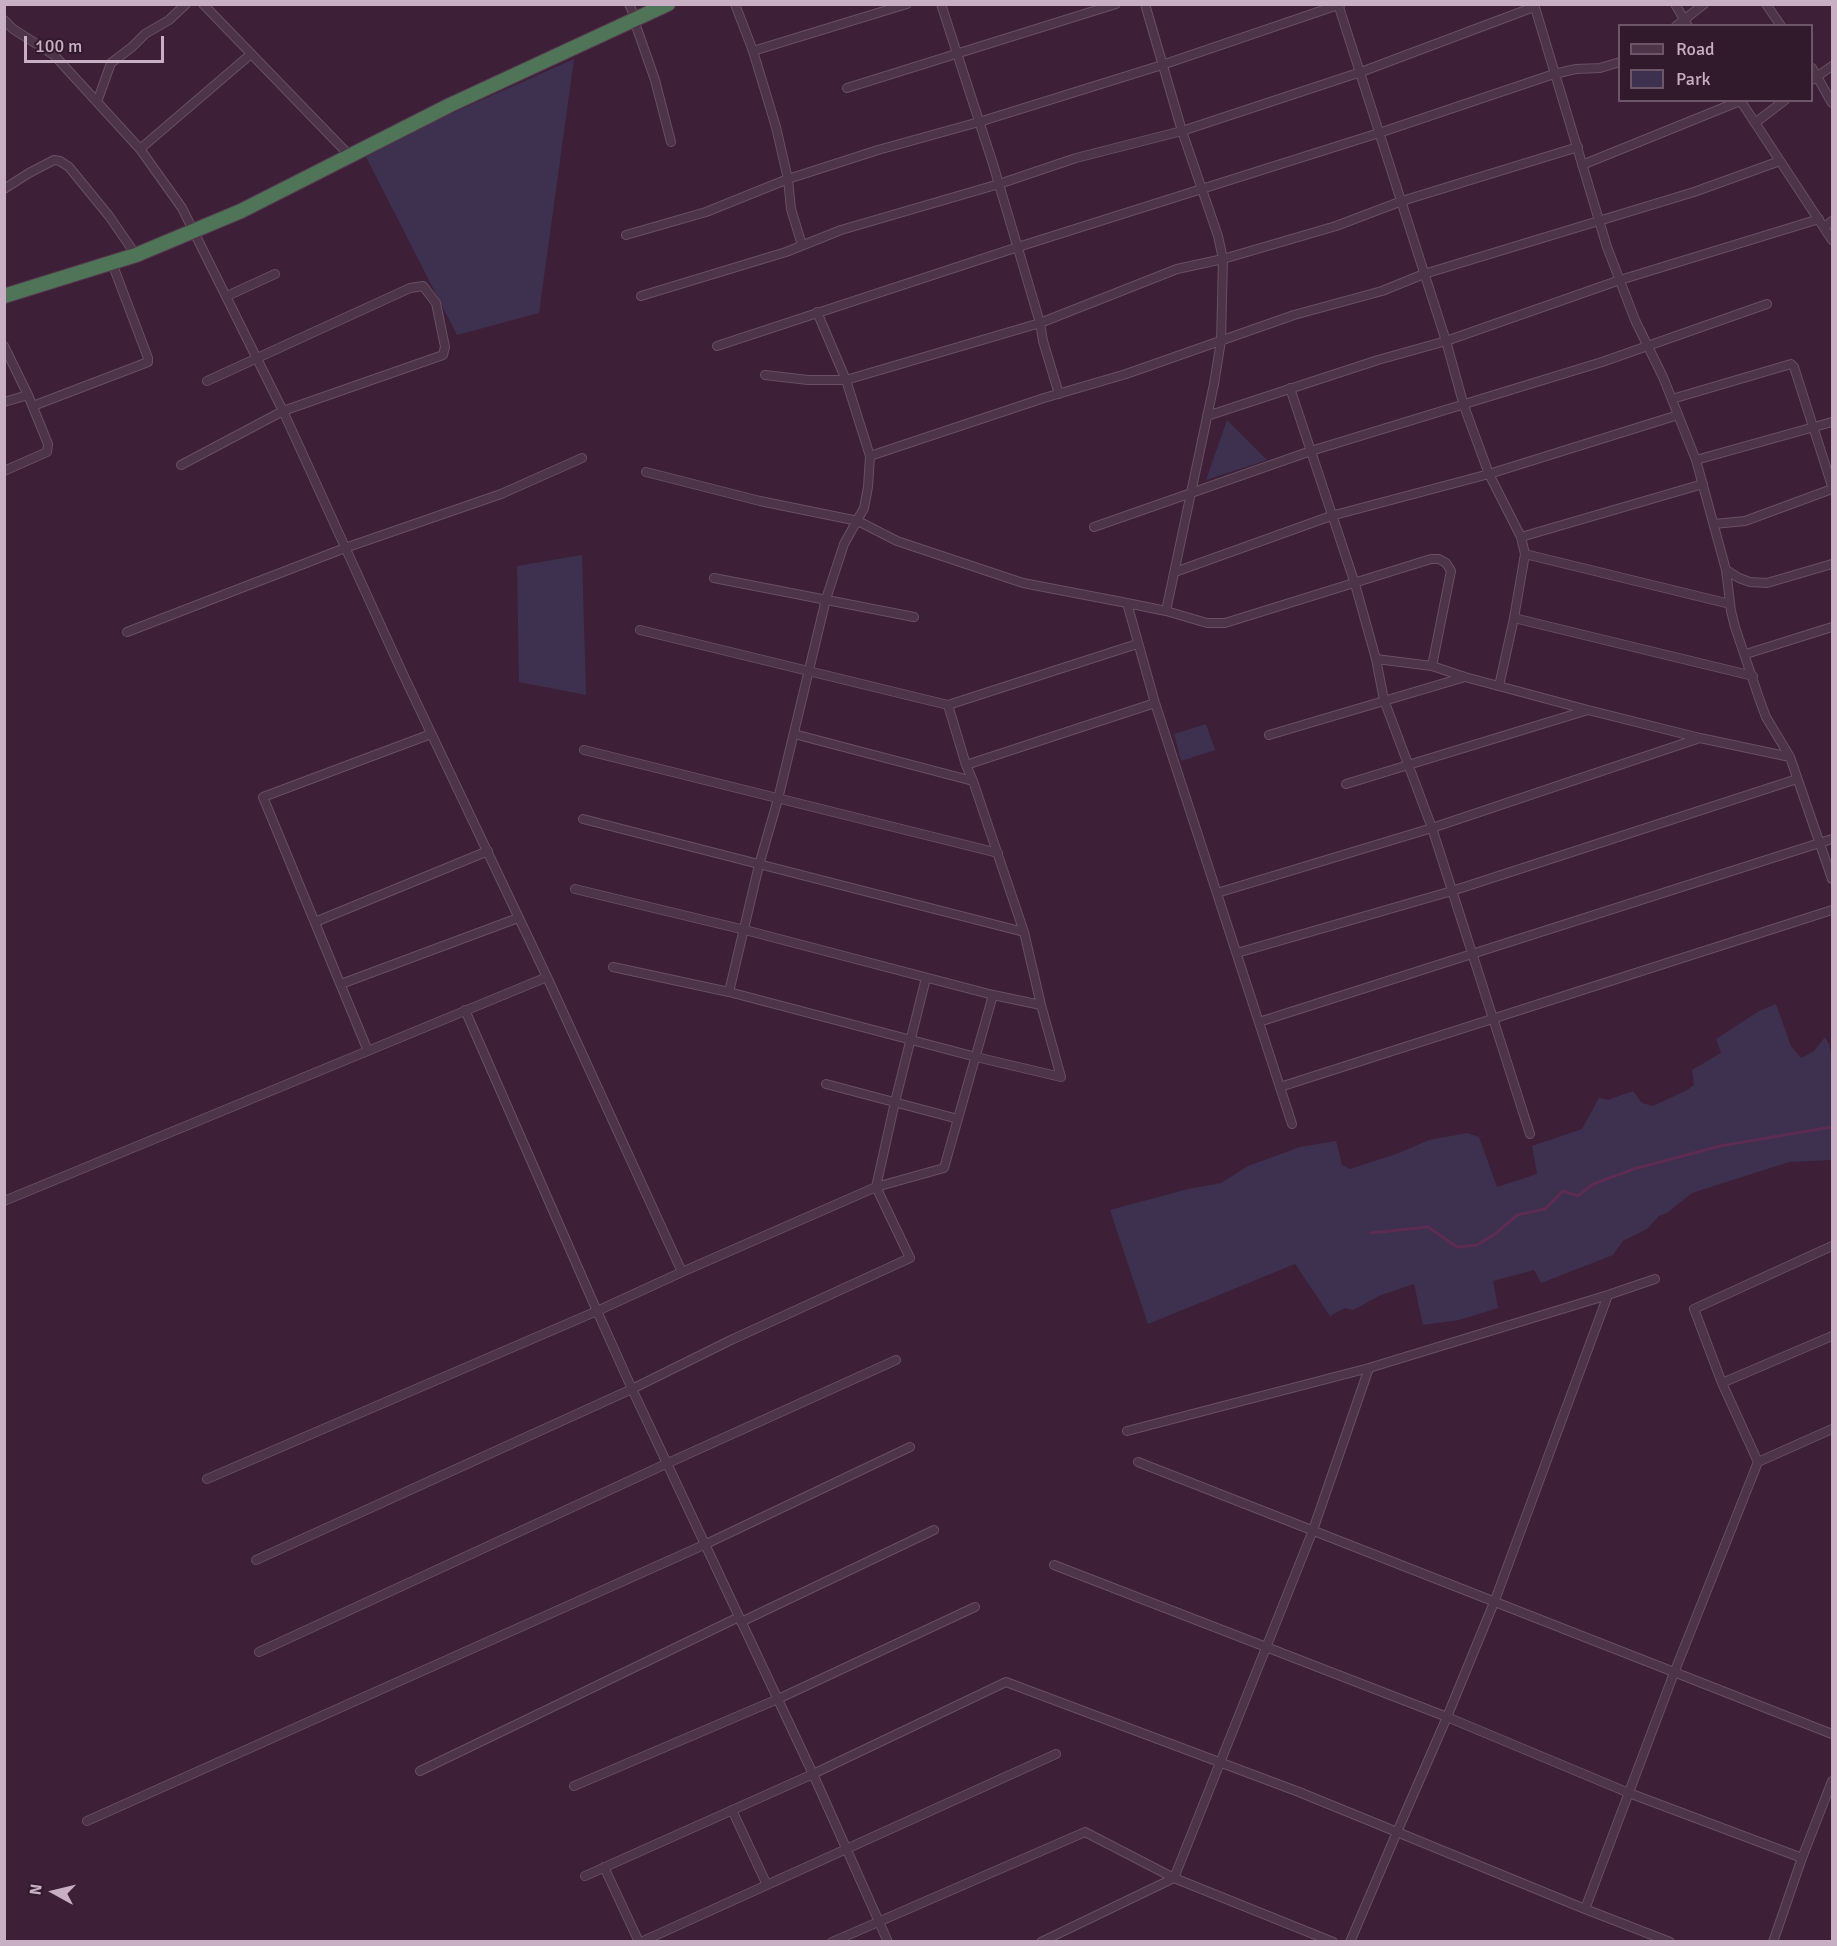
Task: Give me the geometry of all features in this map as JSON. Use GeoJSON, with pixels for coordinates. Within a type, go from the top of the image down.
{"type":"FeatureCollection","features":[{"type":"Feature","properties":{"kind":"highway"},"geometry":{"type":"LineString","coordinates":[[4,296],[72,277],[136,255],[241,211],[450,105],[543,64],[668,4]]}},
{"type":"Feature","properties":{"kind":"street"},"geometry":{"type":"LineString","coordinates":[[97,102],[111,63],[145,34],[169,20],[186,4]]}},
{"type":"Feature","properties":{"kind":"street"},"geometry":{"type":"LineString","coordinates":[[203,4],[350,156]]}},
{"type":"Feature","properties":{"kind":"street"},"geometry":{"type":"LineString","coordinates":[[629,4],[655,80],[671,142]]}},
{"type":"Feature","properties":{"kind":"street"},"geometry":{"type":"LineString","coordinates":[[735,4],[753,51],[776,127],[788,179],[791,209],[802,245]]}},
{"type":"Feature","properties":{"kind":"street"},"geometry":{"type":"LineString","coordinates":[[753,51],[907,4]]}},
{"type":"Feature","properties":{"kind":"street"},"geometry":{"type":"LineString","coordinates":[[941,4],[999,184],[1059,394]]}},
{"type":"Feature","properties":{"kind":"street"},"geometry":{"type":"LineString","coordinates":[[847,88],[1116,4]]}},
{"type":"Feature","properties":{"kind":"street"},"geometry":{"type":"LineString","coordinates":[[1145,4],[1200,189],[1218,236],[1223,259],[1221,341],[1192,494],[1166,611]]}},
{"type":"Feature","properties":{"kind":"street"},"geometry":{"type":"LineString","coordinates":[[1675,4],[1686,23],[1704,4]]}},
{"type":"Feature","properties":{"kind":"street"},"geometry":{"type":"LineString","coordinates":[[1766,4],[1780,24]]}},
{"type":"Feature","properties":{"kind":"street"},"geometry":{"type":"LineString","coordinates":[[626,235],[706,212],[788,179],[1162,65],[1339,5],[1446,341],[1464,406],[1490,474],[1521,537],[1525,554],[1514,618],[1498,686]]}},
{"type":"Feature","properties":{"kind":"street"},"geometry":{"type":"LineString","coordinates":[[641,296],[786,252],[841,230],[999,184],[1076,158],[1182,131],[1361,72],[1534,6],[1599,220],[1620,280],[1635,320],[1672,399],[1704,484],[1726,570],[1735,627],[1766,717],[1790,757],[1833,879]]}},
{"type":"Feature","properties":{"kind":"street"},"geometry":{"type":"LineString","coordinates":[[4,20],[13,29],[54,55],[140,149],[182,208],[283,411],[682,1272]]}},
{"type":"Feature","properties":{"kind":"street"},"geometry":{"type":"LineString","coordinates":[[140,149],[251,54]]}},
{"type":"Feature","properties":{"kind":"street"},"geometry":{"type":"LineString","coordinates":[[717,346],[1018,247],[1379,133],[1554,74],[1576,69],[1600,68],[1618,63]]}},
{"type":"Feature","properties":{"kind":"street"},"geometry":{"type":"LineString","coordinates":[[1833,66],[1814,78],[1833,104]]}},
{"type":"Feature","properties":{"kind":"street"},"geometry":{"type":"LineString","coordinates":[[1582,165],[1738,102]]}},
{"type":"Feature","properties":{"kind":"street"},"geometry":{"type":"LineString","coordinates":[[1741,102],[1833,240]]}},
{"type":"Feature","properties":{"kind":"street"},"geometry":{"type":"LineString","coordinates":[[1755,123],[1782,102]]}},
{"type":"Feature","properties":{"kind":"street"},"geometry":{"type":"LineString","coordinates":[[765,375],[808,380],[846,380],[1040,323],[1177,269],[1223,259],[1336,226],[1402,201],[1578,147]]}},
{"type":"Feature","properties":{"kind":"street"},"geometry":{"type":"LineString","coordinates":[[4,189],[54,160],[60,161],[69,167],[102,206],[136,255]]}},
{"type":"Feature","properties":{"kind":"street"},"geometry":{"type":"LineString","coordinates":[[870,456],[1126,374],[1294,315],[1382,291],[1424,274],[1694,192],[1780,161]]}},
{"type":"Feature","properties":{"kind":"street"},"geometry":{"type":"LineString","coordinates":[[1207,416],[1378,360],[1446,341],[1620,280],[1819,219]]}},
{"type":"Feature","properties":{"kind":"street"},"geometry":{"type":"LineString","coordinates":[[1824,227],[1833,221]]}},
{"type":"Feature","properties":{"kind":"street"},"geometry":{"type":"LineString","coordinates":[[33,406],[148,362],[112,263]]}},
{"type":"Feature","properties":{"kind":"street"},"geometry":{"type":"LineString","coordinates":[[226,296],[275,274]]}},
{"type":"Feature","properties":{"kind":"street"},"geometry":{"type":"LineString","coordinates":[[181,465],[283,411],[442,355],[445,347],[436,303],[423,286],[410,288],[207,381]]}},
{"type":"Feature","properties":{"kind":"street"},"geometry":{"type":"LineString","coordinates":[[1094,527],[1311,451],[1602,362],[1767,304]]}},
{"type":"Feature","properties":{"kind":"street"},"geometry":{"type":"LineString","coordinates":[[729,992],[826,599],[844,544],[864,508],[868,488],[870,456],[846,380],[817,312]]}},
{"type":"Feature","properties":{"kind":"street"},"geometry":{"type":"LineString","coordinates":[[4,346],[46,435],[47,452],[4,471]]}},
{"type":"Feature","properties":{"kind":"street"},"geometry":{"type":"LineString","coordinates":[[1672,399],[1791,364],[1815,429],[1833,488],[1745,521],[1714,524]]}},
{"type":"Feature","properties":{"kind":"street"},"geometry":{"type":"LineString","coordinates":[[1290,388],[1355,584],[1376,659],[1384,700],[1432,828],[1530,1134]]}},
{"type":"Feature","properties":{"kind":"street"},"geometry":{"type":"LineString","coordinates":[[4,402],[28,395]]}},
{"type":"Feature","properties":{"kind":"street"},"geometry":{"type":"LineString","coordinates":[[1175,572],[1331,516],[1490,474],[1678,415]]}},
{"type":"Feature","properties":{"kind":"street"},"geometry":{"type":"LineString","coordinates":[[1696,460],[1815,429],[1833,422]]}},
{"type":"Feature","properties":{"kind":"street"},"geometry":{"type":"LineString","coordinates":[[127,632],[345,548],[501,494],[582,458]]}},
{"type":"Feature","properties":{"kind":"street"},"geometry":{"type":"LineString","coordinates":[[646,472],[760,501],[858,521],[897,541],[1023,583],[1166,611],[1207,623],[1225,623],[1431,559],[1439,559],[1446,562],[1451,571],[1432,666]]}},
{"type":"Feature","properties":{"kind":"street"},"geometry":{"type":"LineString","coordinates":[[1521,537],[1704,484]]}},
{"type":"Feature","properties":{"kind":"street"},"geometry":{"type":"LineString","coordinates":[[1525,554],[1730,604]]}},
{"type":"Feature","properties":{"kind":"street"},"geometry":{"type":"LineString","coordinates":[[1726,570],[1749,582],[1767,582],[1833,564]]}},
{"type":"Feature","properties":{"kind":"street"},"geometry":{"type":"LineString","coordinates":[[714,578],[914,617]]}},
{"type":"Feature","properties":{"kind":"street"},"geometry":{"type":"LineString","coordinates":[[1127,603],[1155,703],[1292,1124]]}},
{"type":"Feature","properties":{"kind":"street"},"geometry":{"type":"LineString","coordinates":[[1514,618],[1753,676]]}},
{"type":"Feature","properties":{"kind":"street"},"geometry":{"type":"LineString","coordinates":[[1746,654],[1833,627]]}},
{"type":"Feature","properties":{"kind":"street"},"geometry":{"type":"LineString","coordinates":[[640,630],[948,705],[1137,644]]}},
{"type":"Feature","properties":{"kind":"street"},"geometry":{"type":"LineString","coordinates":[[1376,659],[1432,666],[1588,710],[1700,738],[1790,757]]}},
{"type":"Feature","properties":{"kind":"street"},"geometry":{"type":"LineString","coordinates":[[1269,735],[1465,677]]}},
{"type":"Feature","properties":{"kind":"street"},"geometry":{"type":"LineString","coordinates":[[966,765],[1155,703]]}},
{"type":"Feature","properties":{"kind":"street"},"geometry":{"type":"LineString","coordinates":[[613,967],[729,992],[976,1057],[1062,1077],[1041,1005],[1024,932],[966,765],[948,705]]}},
{"type":"Feature","properties":{"kind":"street"},"geometry":{"type":"LineString","coordinates":[[1347,784],[1588,710]]}},
{"type":"Feature","properties":{"kind":"street"},"geometry":{"type":"LineString","coordinates":[[368,1051],[263,797],[431,734]]}},
{"type":"Feature","properties":{"kind":"street"},"geometry":{"type":"LineString","coordinates":[[794,734],[973,781]]}},
{"type":"Feature","properties":{"kind":"street"},"geometry":{"type":"LineString","coordinates":[[1216,893],[1432,828],[1700,738]]}},
{"type":"Feature","properties":{"kind":"street"},"geometry":{"type":"LineString","coordinates":[[584,750],[998,853]]}},
{"type":"Feature","properties":{"kind":"street"},"geometry":{"type":"LineString","coordinates":[[1237,953],[1452,891],[1797,779]]}},
{"type":"Feature","properties":{"kind":"street"},"geometry":{"type":"LineString","coordinates":[[583,819],[1024,932]]}},
{"type":"Feature","properties":{"kind":"street"},"geometry":{"type":"LineString","coordinates":[[1259,1022],[1833,839]]}},
{"type":"Feature","properties":{"kind":"street"},"geometry":{"type":"LineString","coordinates":[[315,922],[488,851]]}},
{"type":"Feature","properties":{"kind":"street"},"geometry":{"type":"LineString","coordinates":[[575,890],[745,930],[993,995],[1041,1005]]}},
{"type":"Feature","properties":{"kind":"street"},"geometry":{"type":"LineString","coordinates":[[1280,1087],[1833,910]]}},
{"type":"Feature","properties":{"kind":"street"},"geometry":{"type":"LineString","coordinates":[[341,984],[518,918]]}},
{"type":"Feature","properties":{"kind":"street"},"geometry":{"type":"LineString","coordinates":[[4,1201],[547,977]]}},
{"type":"Feature","properties":{"kind":"street"},"geometry":{"type":"LineString","coordinates":[[256,1560],[632,1389],[731,1340],[910,1258],[876,1187],[926,978]]}},
{"type":"Feature","properties":{"kind":"street"},"geometry":{"type":"LineString","coordinates":[[207,1479],[597,1311],[876,1187],[944,1168],[993,995]]}},
{"type":"Feature","properties":{"kind":"street"},"geometry":{"type":"LineString","coordinates":[[465,1010],[632,1389],[813,1774],[888,1941]]}},
{"type":"Feature","properties":{"kind":"street"},"geometry":{"type":"LineString","coordinates":[[826,1084],[958,1119]]}},
{"type":"Feature","properties":{"kind":"street"},"geometry":{"type":"LineString","coordinates":[[1758,1462],[1722,1383],[1694,1309],[1833,1246]]}},
{"type":"Feature","properties":{"kind":"street"},"geometry":{"type":"LineString","coordinates":[[1127,1431],[1369,1368],[1655,1279]]}},
{"type":"Feature","properties":{"kind":"street"},"geometry":{"type":"LineString","coordinates":[[1350,1941],[1495,1600],[1608,1295]]}},
{"type":"Feature","properties":{"kind":"street"},"geometry":{"type":"LineString","coordinates":[[1722,1383],[1833,1336]]}},
{"type":"Feature","properties":{"kind":"street"},"geometry":{"type":"LineString","coordinates":[[259,1652],[896,1360]]}},
{"type":"Feature","properties":{"kind":"street"},"geometry":{"type":"LineString","coordinates":[[1041,1941],[1174,1878],[1313,1530],[1369,1368]]}},
{"type":"Feature","properties":{"kind":"street"},"geometry":{"type":"LineString","coordinates":[[1586,1909],[1674,1673],[1758,1462],[1833,1429]]}},
{"type":"Feature","properties":{"kind":"street"},"geometry":{"type":"LineString","coordinates":[[87,1821],[706,1544],[910,1447]]}},
{"type":"Feature","properties":{"kind":"street"},"geometry":{"type":"LineString","coordinates":[[1138,1462],[1833,1734]]}},
{"type":"Feature","properties":{"kind":"street"},"geometry":{"type":"LineString","coordinates":[[420,1771],[934,1530]]}},
{"type":"Feature","properties":{"kind":"street"},"geometry":{"type":"LineString","coordinates":[[1054,1565],[1447,1717],[1629,1793],[1802,1858]]}},
{"type":"Feature","properties":{"kind":"street"},"geometry":{"type":"LineString","coordinates":[[574,1786],[778,1699],[975,1607]]}},
{"type":"Feature","properties":{"kind":"street"},"geometry":{"type":"LineString","coordinates":[[585,1876],[813,1774],[1006,1682],[1220,1762],[1670,1941]]}},
{"type":"Feature","properties":{"kind":"street"},"geometry":{"type":"LineString","coordinates":[[604,1867],[642,1941],[1056,1754]]}},
{"type":"Feature","properties":{"kind":"street"},"geometry":{"type":"LineString","coordinates":[[1773,1941],[1802,1858],[1833,1781]]}},
{"type":"Feature","properties":{"kind":"street"},"geometry":{"type":"LineString","coordinates":[[732,1810],[767,1885]]}},
{"type":"Feature","properties":{"kind":"street"},"geometry":{"type":"LineString","coordinates":[[832,1941],[1085,1832],[1174,1878],[1333,1941]]}},
{"type":"Feature","properties":{"kind":"green space"},"geometry":{"type":"Polygon","coordinates":[[[574,59],[539,313],[457,335],[366,157],[439,119],[574,59]]]}},
{"type":"Feature","properties":{"kind":"green space"},"geometry":{"type":"Polygon","coordinates":[[[1227,420],[1267,460],[1206,480],[1227,420]]]}},
{"type":"Feature","properties":{"kind":"green space"},"geometry":{"type":"Polygon","coordinates":[[[582,555],[586,695],[519,682],[517,566],[582,555]]]}},
{"type":"Feature","properties":{"kind":"green space"},"geometry":{"type":"Polygon","coordinates":[[[1206,724],[1215,750],[1181,761],[1174,734],[1206,724]]]}},
{"type":"Feature","properties":{"kind":"green space"},"geometry":{"type":"Polygon","coordinates":[[[1776,1004],[1791,1046],[1801,1058],[1814,1051],[1825,1037],[1829,1044],[1832,1058],[1832,1160],[1789,1162],[1692,1193],[1667,1213],[1659,1216],[1647,1229],[1623,1241],[1613,1255],[1541,1283],[1534,1270],[1493,1281],[1498,1308],[1459,1320],[1423,1325],[1414,1284],[1381,1295],[1353,1310],[1345,1308],[1330,1316],[1295,1264],[1148,1324],[1110,1210],[1188,1189],[1221,1183],[1248,1166],[1300,1147],[1336,1141],[1342,1165],[1350,1169],[1399,1153],[1429,1140],[1467,1133],[1479,1137],[1497,1187],[1537,1174],[1532,1146],[1582,1129],[1599,1098],[1608,1100],[1633,1091],[1642,1103],[1653,1106],[1687,1090],[1694,1085],[1692,1070],[1721,1053],[1716,1039],[1759,1011],[1776,1004]]]}},
{"type":"Feature","properties":{"kind":"waterway"},"geometry":{"type":"LineString","coordinates":[[1371,1233],[1428,1227],[1457,1247],[1477,1245],[1495,1234],[1517,1215],[1545,1209],[1563,1191],[1578,1196],[1593,1184],[1634,1169],[1720,1146],[1832,1127]]}}]}
